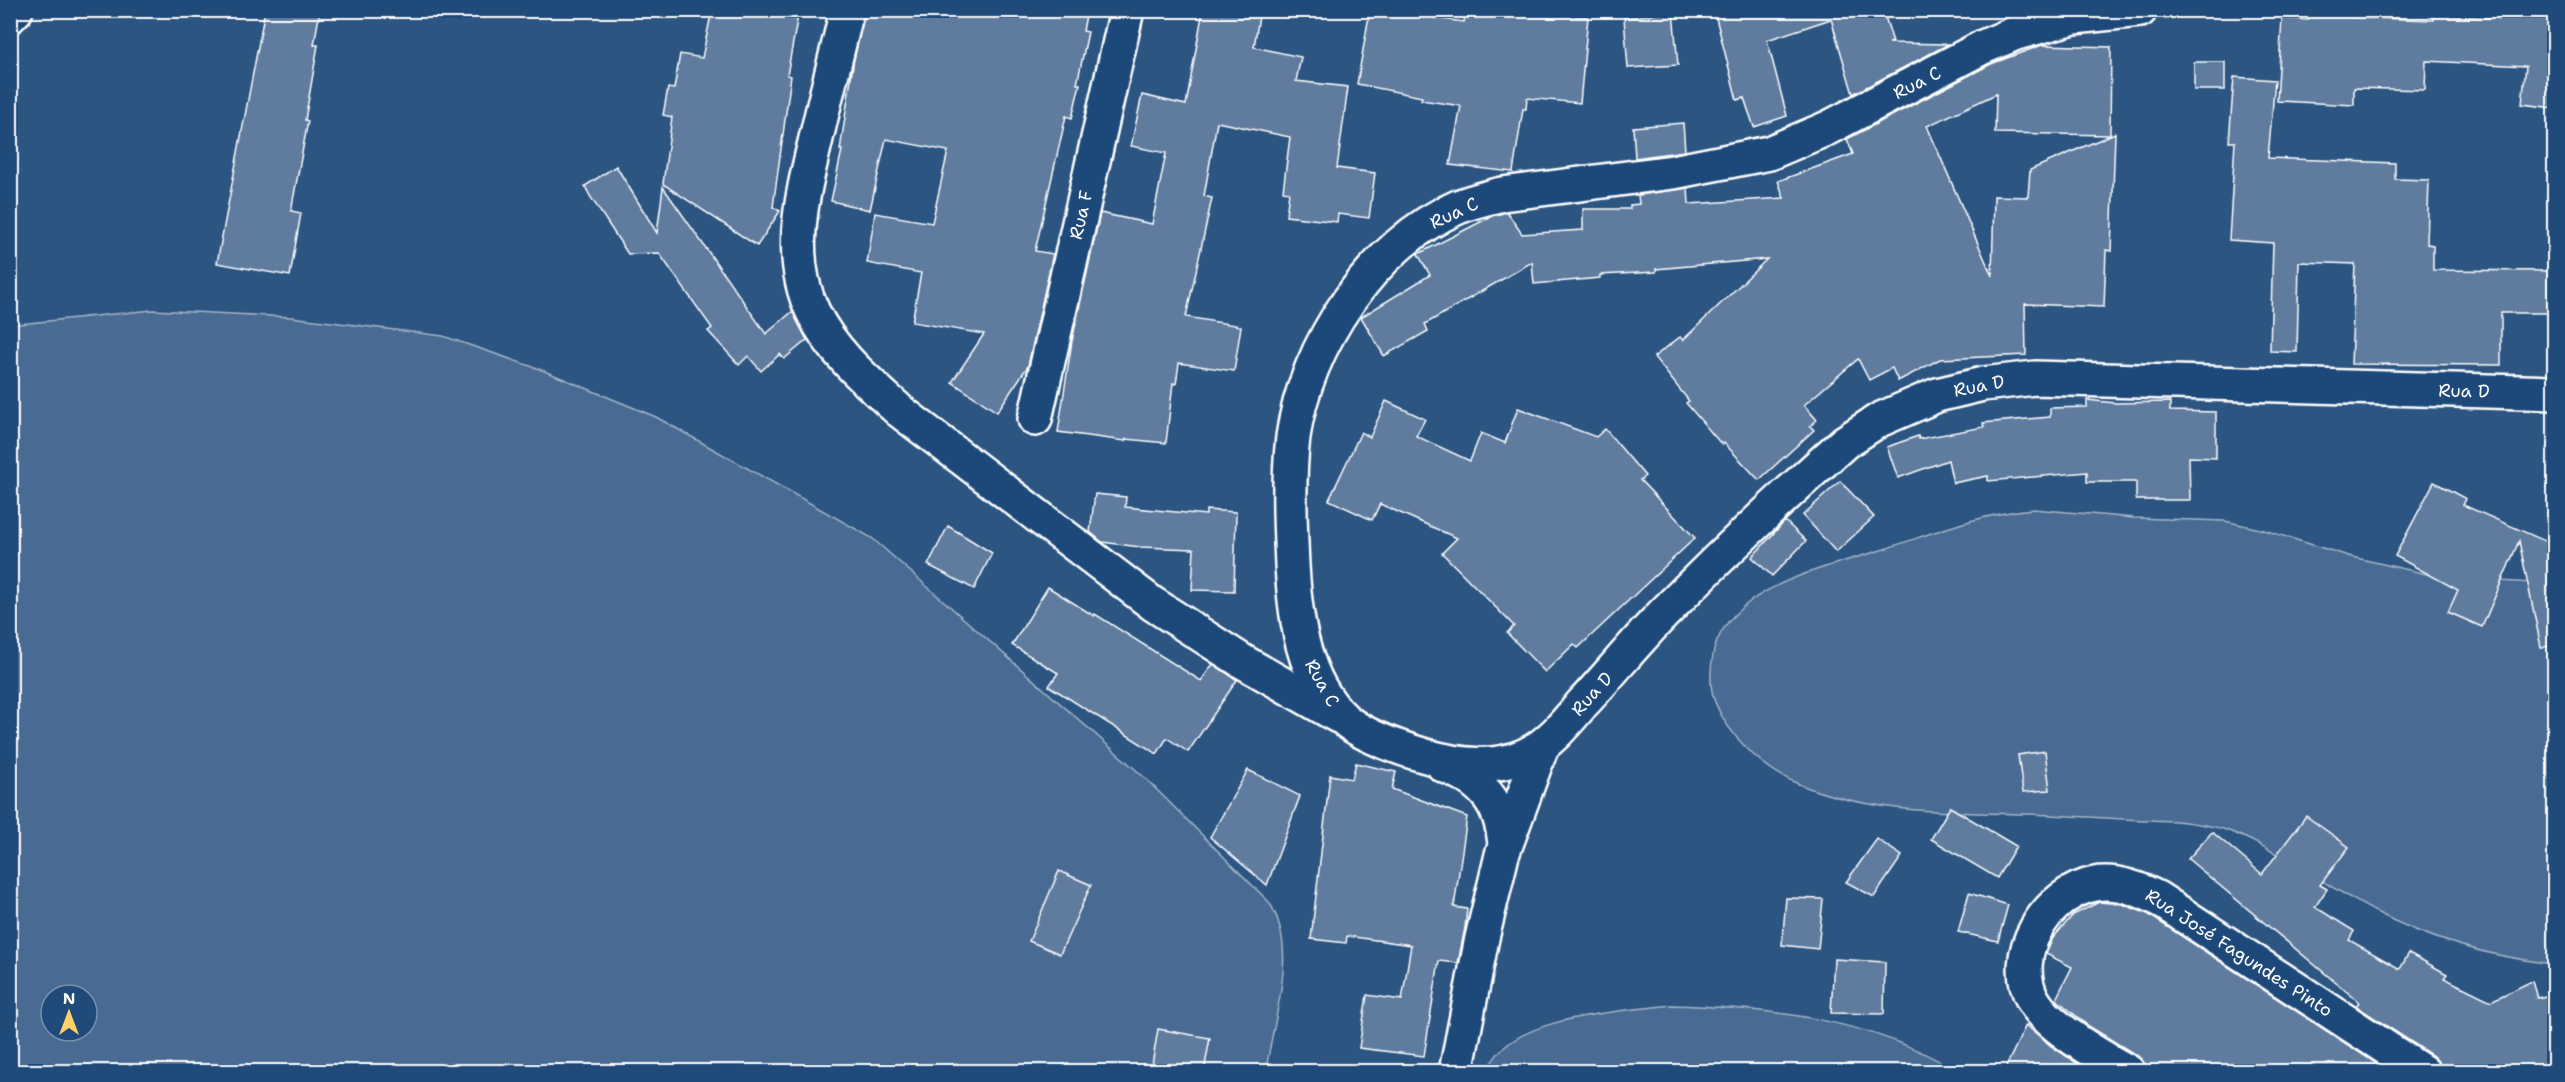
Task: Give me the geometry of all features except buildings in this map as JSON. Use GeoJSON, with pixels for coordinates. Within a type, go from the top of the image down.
{"type":"FeatureCollection","features":[{"type":"Feature","properties":{"kind":"street"},"geometry":{"type":"LineString","coordinates":[[10,16],[16,10]]}},
{"type":"Feature","properties":{"kind":"street"},"geometry":{"type":"LineString","coordinates":[[847,10],[804,192],[799,224],[800,268],[813,312],[826,334],[845,358],[900,411],[1153,604],[1224,651],[1345,720]]}},
{"type":"Feature","properties":{"kind":"street","name":"Rua F"},"geometry":{"type":"LineString","coordinates":[[1035,419],[1127,10]]}},
{"type":"Feature","properties":{"kind":"street","name":"Rua C"},"geometry":{"type":"LineString","coordinates":[[1476,765],[1457,764],[1408,751],[1345,720],[1324,694],[1306,657],[1299,629],[1293,578],[1289,485],[1294,434],[1306,382],[1324,342],[1356,291],[1394,250],[1420,229],[1458,207],[1502,194],[1672,172],[1769,153],[1828,128],[1983,47],[2016,33],[2074,17],[2140,10]]}},
{"type":"Feature","properties":{"kind":"street","name":"Rua D"},"geometry":{"type":"LineString","coordinates":[[1476,765],[1513,761],[1542,746],[1667,610],[1826,459],[1845,442],[1879,420],[1918,402],[1983,384],[2010,380],[2058,378],[2554,393]]}},
{"type":"Feature","properties":{"kind":"street"},"geometry":{"type":"LineString","coordinates":[[1224,651],[1248,657],[1270,656],[1287,649],[1299,629]]}},
{"type":"Feature","properties":{"kind":"street","name":"Rua D"},"geometry":{"type":"LineString","coordinates":[[1456,1071],[1482,938],[1505,844],[1542,746]]}},
{"type":"Feature","properties":{"kind":"street"},"geometry":{"type":"LineString","coordinates":[[1408,751],[1462,774],[1486,792],[1500,814],[1505,844]]}},
{"type":"Feature","properties":{"kind":"street","name":"Rua José Fagundes Pinto"},"geometry":{"type":"LineString","coordinates":[[2128,1071],[2074,1039],[2048,1017],[2034,1001],[2026,981],[2026,953],[2032,934],[2063,898],[2078,888],[2097,883],[2126,886],[2157,898],[2422,1071]]}},
{"type":"Feature","properties":{"kind":"shaded area"},"geometry":{"type":"Polygon","coordinates":[[[152,310],[291,317],[443,336],[542,370],[656,417],[872,538],[1144,777],[1269,902],[1278,921],[1283,941],[1282,985],[1266,1071],[11,1071],[10,325],[152,310]]]}},
{"type":"Feature","properties":{"kind":"shaded area"},"geometry":{"type":"Polygon","coordinates":[[[2033,509],[2134,518],[2225,521],[2264,530],[2352,557],[2444,578],[2554,584],[2554,964],[2485,952],[2419,931],[2376,912],[2267,849],[2223,829],[2176,821],[1909,809],[1850,800],[1782,776],[1747,749],[1728,726],[1713,697],[1712,661],[1719,636],[1733,616],[1753,599],[1803,575],[1972,520],[2033,509]]]}},
{"type":"Feature","properties":{"kind":"shaded area"},"geometry":{"type":"Polygon","coordinates":[[[1671,1005],[1782,1013],[1855,1028],[1924,1053],[1957,1071],[1488,1071],[1499,1052],[1517,1038],[1541,1027],[1596,1014],[1671,1005]]]}}]}
